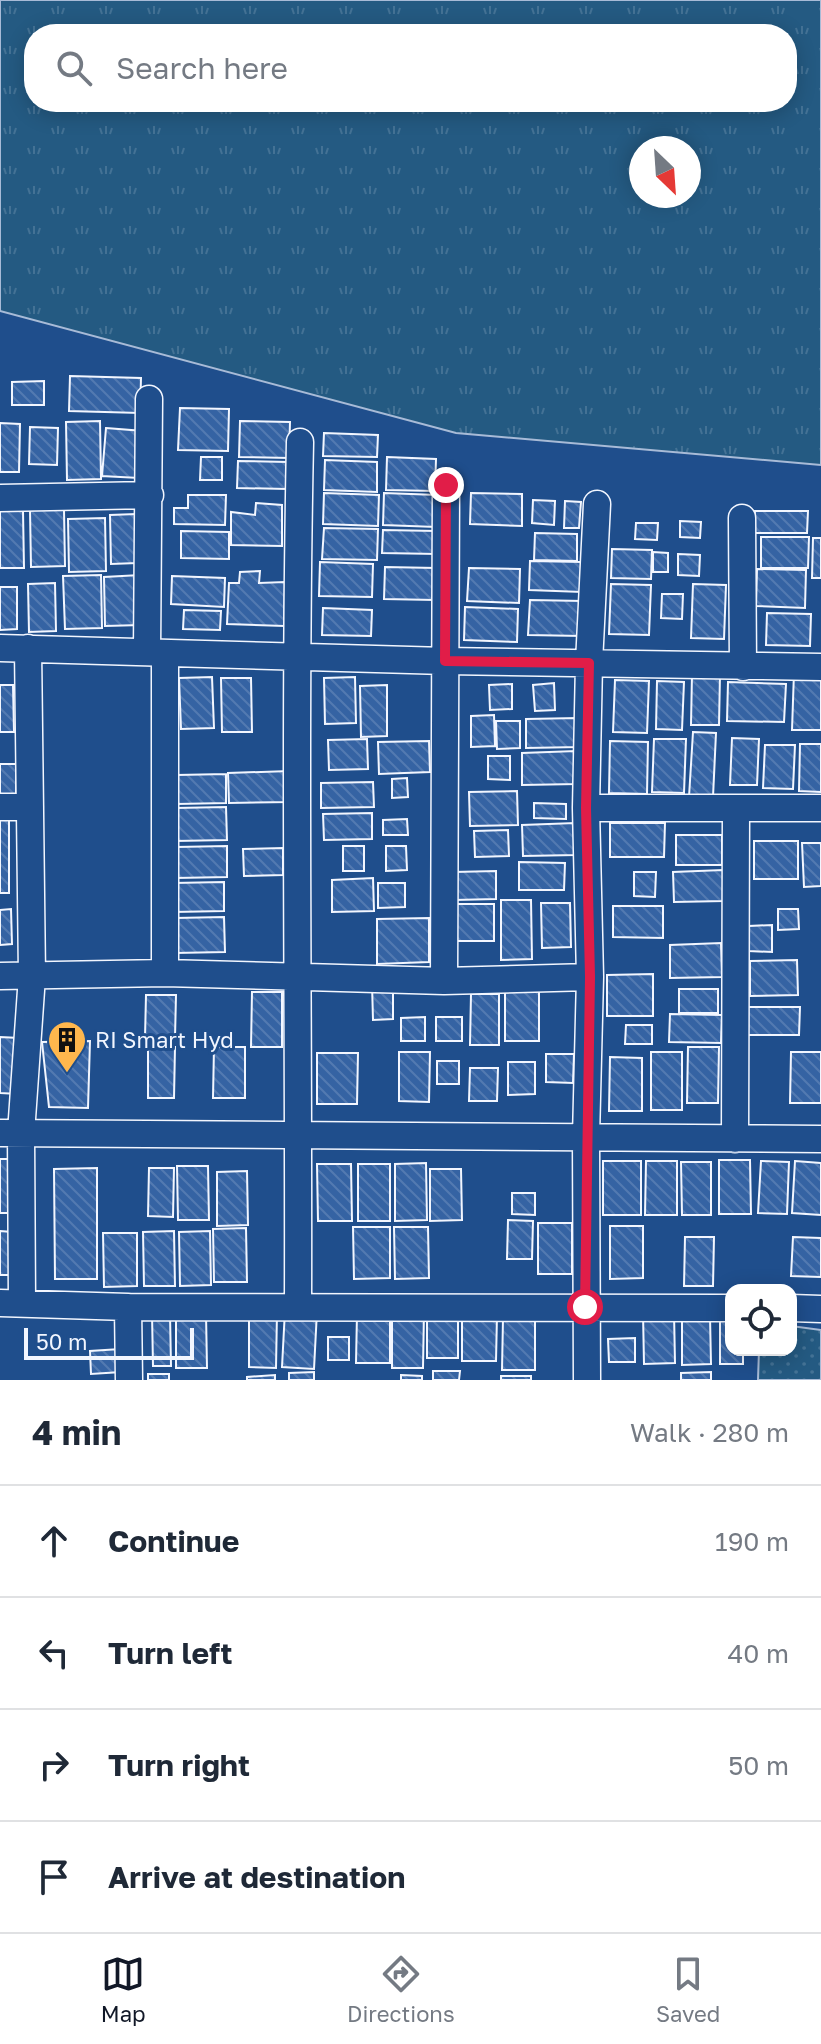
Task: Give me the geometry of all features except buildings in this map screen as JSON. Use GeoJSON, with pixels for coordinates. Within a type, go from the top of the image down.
{"type":"FeatureCollection","features":[{"type":"Feature","properties":{"kind":"street"},"geometry":{"type":"LineString","coordinates":[[149,399],[165,973]]}},
{"type":"Feature","properties":{"kind":"street"},"geometry":{"type":"LineString","coordinates":[[298,1307],[296,657],[300,442]]}},
{"type":"Feature","properties":{"kind":"street"},"geometry":{"type":"LineString","coordinates":[[444,981],[446,485]]}},
{"type":"Feature","properties":{"kind":"street"},"geometry":{"type":"LineString","coordinates":[[0,498],[150,495]]}},
{"type":"Feature","properties":{"kind":"street"},"geometry":{"type":"LineString","coordinates":[[587,1380],[586,1137],[590,977],[586,808],[597,504]]}},
{"type":"Feature","properties":{"kind":"street"},"geometry":{"type":"LineString","coordinates":[[742,518],[743,667]]}},
{"type":"Feature","properties":{"kind":"street"},"geometry":{"type":"LineString","coordinates":[[0,648],[445,661],[821,667]]}},
{"type":"Feature","properties":{"kind":"street"},"geometry":{"type":"LineString","coordinates":[[28,648],[32,976],[11,1133],[11,1303],[128,1307],[725,1308]]}},
{"type":"Feature","properties":{"kind":"street"},"geometry":{"type":"LineString","coordinates":[[0,807],[30,807]]}},
{"type":"Feature","properties":{"kind":"street"},"geometry":{"type":"LineString","coordinates":[[586,808],[821,808]]}},
{"type":"Feature","properties":{"kind":"street"},"geometry":{"type":"LineString","coordinates":[[735,1139],[736,809]]}},
{"type":"Feature","properties":{"kind":"street"},"geometry":{"type":"LineString","coordinates":[[0,976],[165,973],[444,981],[590,977]]}},
{"type":"Feature","properties":{"kind":"street"},"geometry":{"type":"LineString","coordinates":[[11,1133],[821,1139]]}},
{"type":"Feature","properties":{"kind":"street"},"geometry":{"type":"LineString","coordinates":[[128,1307],[129,1380]]}},
{"type":"Feature","properties":{"kind":"street"},"geometry":{"type":"LineString","coordinates":[[797,1308],[821,1309]]}},
{"type":"Feature","properties":{"kind":"green space"},"geometry":{"type":"Polygon","coordinates":[[[0,0],[821,0],[821,465],[456,433],[0,311],[0,0]]]}},
{"type":"Feature","properties":{"kind":"green space"},"geometry":{"type":"Polygon","coordinates":[[[797,1327],[821,1330],[821,1380],[758,1380],[759,1356],[797,1356],[797,1327]]]}},
{"type":"Feature","properties":{"kind":"place","name":"RI Smart Hyd"},"geometry":{"type":"Point","coordinates":[67,1074]}},
{"type":"Feature","properties":{"kind":"route"},"geometry":{"type":"LineString","coordinates":[[446,485],[445,661],[589,663],[586,808],[590,977],[585,1307]]}}]}
